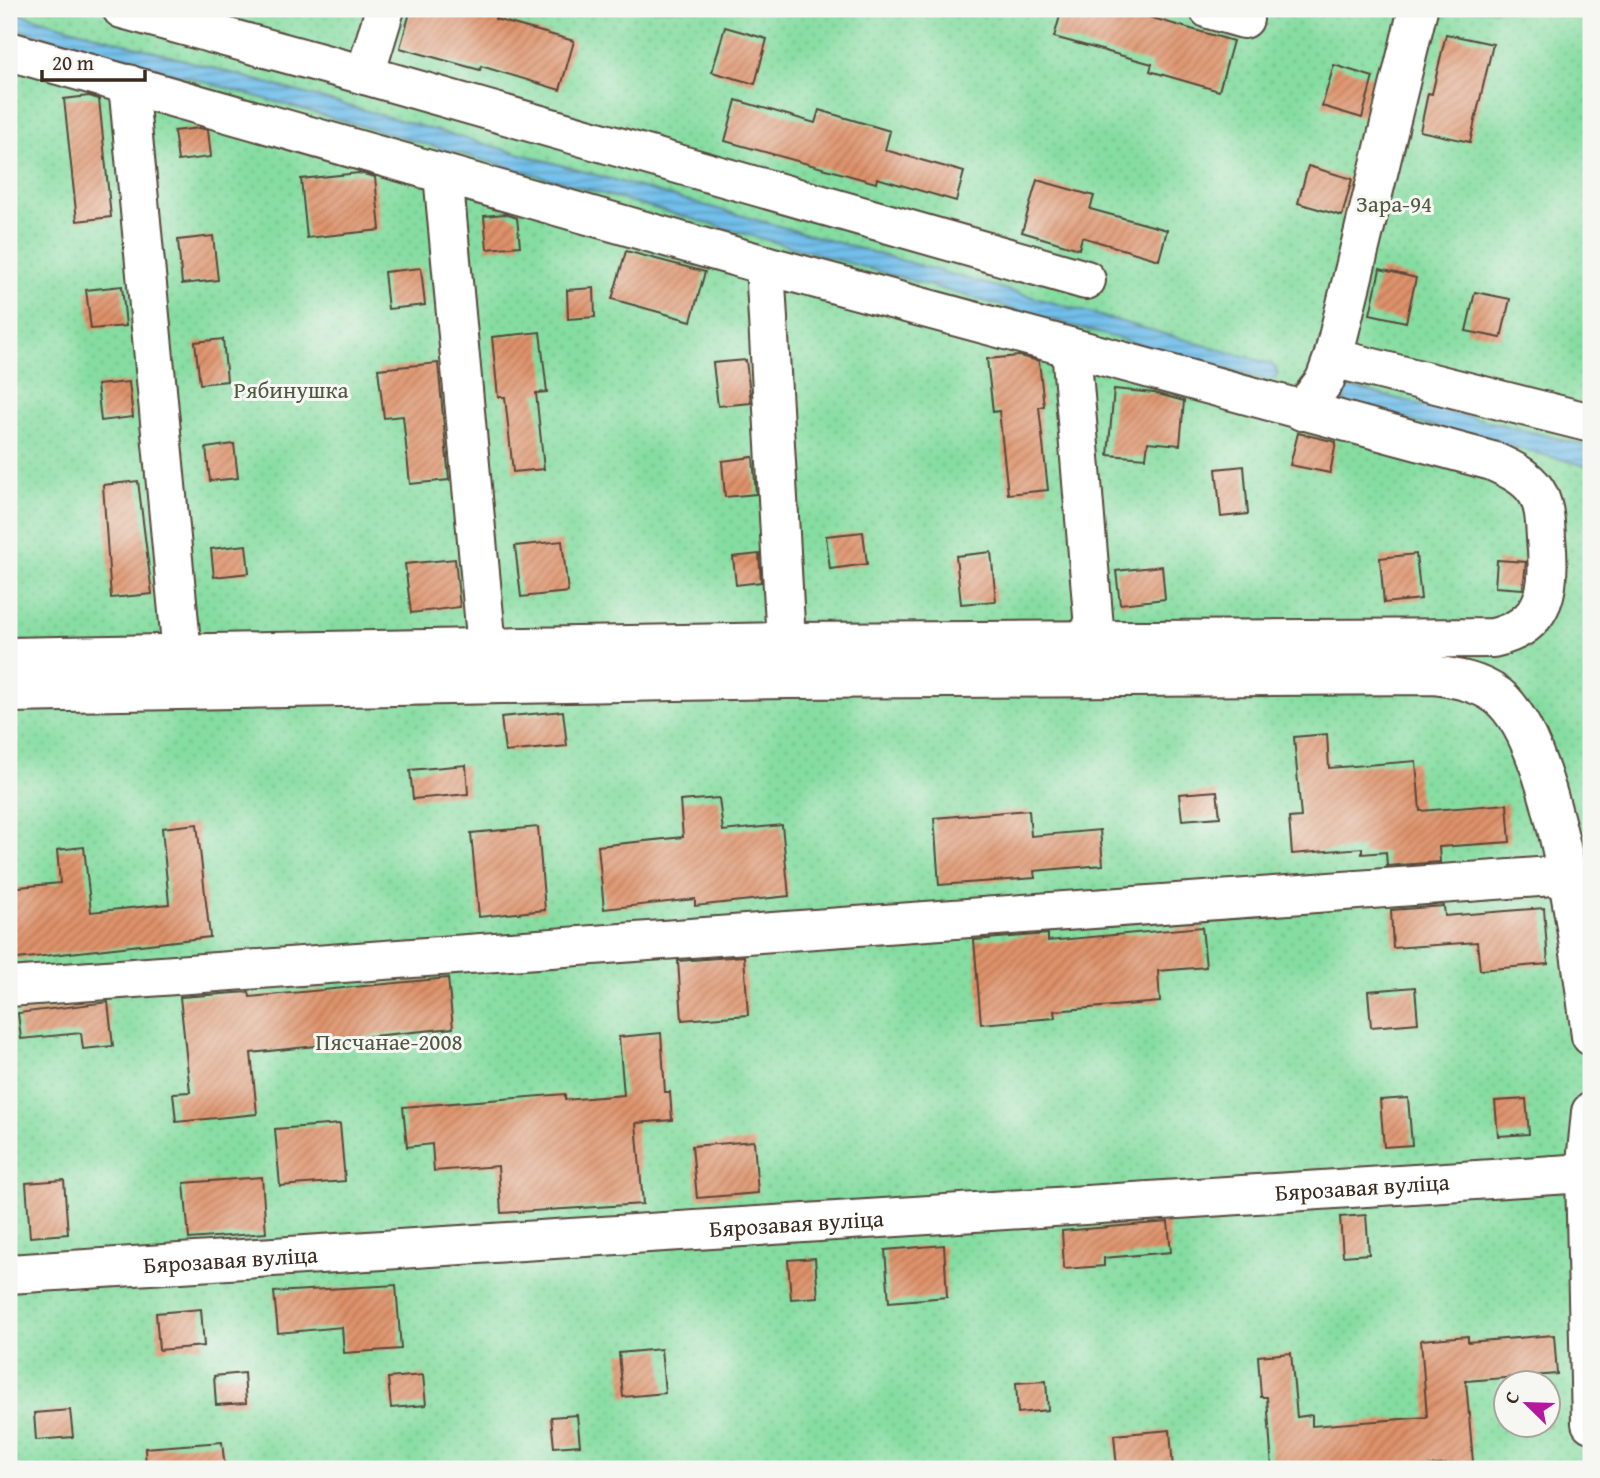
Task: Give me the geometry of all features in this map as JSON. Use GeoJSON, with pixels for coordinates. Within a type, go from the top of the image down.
{"type":"FeatureCollection","features":[{"type":"Feature","properties":{"kind":"lane"},"geometry":{"type":"LineString","coordinates":[[121,9],[365,75],[1086,280]]}},
{"type":"Feature","properties":{"kind":"lane"},"geometry":{"type":"LineString","coordinates":[[365,75],[385,9]]}},
{"type":"Feature","properties":{"kind":"lane"},"geometry":{"type":"LineString","coordinates":[[1302,411],[1325,380],[1333,358],[1418,9]]}},
{"type":"Feature","properties":{"kind":"lane"},"geometry":{"type":"LineString","coordinates":[[9,51],[765,265],[1492,461],[1529,482],[1536,491],[1544,512],[1549,565],[1544,599],[1535,615],[1523,626],[1493,638],[786,642],[9,657]]}},
{"type":"Feature","properties":{"kind":"lane"},"geometry":{"type":"LineString","coordinates":[[128,83],[182,654]]}},
{"type":"Feature","properties":{"kind":"lane"},"geometry":{"type":"LineString","coordinates":[[443,174],[487,648]]}},
{"type":"Feature","properties":{"kind":"lane"},"geometry":{"type":"LineString","coordinates":[[765,265],[786,642]]}},
{"type":"Feature","properties":{"kind":"lane"},"geometry":{"type":"LineString","coordinates":[[1071,348],[1095,640]]}},
{"type":"Feature","properties":{"kind":"lane"},"geometry":{"type":"LineString","coordinates":[[1333,358],[1591,423]]}},
{"type":"Feature","properties":{"kind":"lane"},"geometry":{"type":"LineString","coordinates":[[9,693],[788,679],[1444,676],[1479,685],[1499,697],[1528,739],[1552,805],[1566,875],[1591,1036]]}},
{"type":"Feature","properties":{"kind":"lane"},"geometry":{"type":"LineString","coordinates":[[9,987],[1566,875]]}},
{"type":"Feature","properties":{"kind":"lane"},"geometry":{"type":"LineString","coordinates":[[1591,1112],[1585,1173],[1591,1423]]}},
{"type":"Feature","properties":{"kind":"lane","name":"Бярозавая вуліца"},"geometry":{"type":"LineString","coordinates":[[9,1274],[1585,1173]]}},
{"type":"Feature","properties":{"kind":"green space"},"geometry":{"type":"Polygon","coordinates":[[[9,9],[1591,9],[1591,1469],[9,1469],[9,9]]]}},
{"type":"Feature","properties":{"kind":"water"},"geometry":{"type":"Polygon","coordinates":[[[9,11],[1272,364],[1278,373],[1274,379],[1262,379],[9,27],[9,11]]]}},
{"type":"Feature","properties":{"kind":"water"},"geometry":{"type":"Polygon","coordinates":[[[1346,386],[1591,447],[1591,467],[1349,405],[1339,395],[1346,386]]]}},
{"type":"Feature","properties":{"kind":"building"},"geometry":{"type":"Polygon","coordinates":[[[411,9],[498,9],[495,19],[574,41],[560,90],[481,66],[480,70],[400,48],[411,9]]]}},
{"type":"Feature","properties":{"kind":"building"},"geometry":{"type":"Polygon","coordinates":[[[1062,9],[1121,9],[1233,41],[1219,91],[1150,71],[1152,64],[1054,37],[1062,9]]]}},
{"type":"Feature","properties":{"kind":"building"},"geometry":{"type":"Polygon","coordinates":[[[725,27],[767,39],[755,84],[712,72],[725,27]]]}},
{"type":"Feature","properties":{"kind":"building"},"geometry":{"type":"Polygon","coordinates":[[[1446,34],[1493,44],[1470,142],[1420,131],[1428,93],[1432,94],[1446,34]]]}},
{"type":"Feature","properties":{"kind":"building"},"geometry":{"type":"Polygon","coordinates":[[[1334,65],[1373,77],[1362,118],[1322,106],[1334,65]]]}},
{"type":"Feature","properties":{"kind":"building"},"geometry":{"type":"Polygon","coordinates":[[[89,96],[99,99],[111,217],[77,221],[64,99],[89,96]]]}},
{"type":"Feature","properties":{"kind":"building"},"geometry":{"type":"Polygon","coordinates":[[[736,100],[815,123],[819,110],[890,131],[885,150],[964,172],[956,201],[877,178],[876,183],[725,141],[736,100]]]}},
{"type":"Feature","properties":{"kind":"building"},"geometry":{"type":"Polygon","coordinates":[[[200,128],[208,130],[211,157],[178,161],[174,131],[200,128]]]}},
{"type":"Feature","properties":{"kind":"building"},"geometry":{"type":"Polygon","coordinates":[[[1308,166],[1352,179],[1342,216],[1298,203],[1308,166]]]}},
{"type":"Feature","properties":{"kind":"building"},"geometry":{"type":"Polygon","coordinates":[[[359,173],[375,177],[380,230],[307,238],[301,179],[359,173]]]}},
{"type":"Feature","properties":{"kind":"building"},"geometry":{"type":"Polygon","coordinates":[[[1037,180],[1094,196],[1090,209],[1167,230],[1159,260],[1082,237],[1079,249],[1022,232],[1037,180]]]}},
{"type":"Feature","properties":{"kind":"building"},"geometry":{"type":"Polygon","coordinates":[[[505,214],[517,218],[520,246],[487,249],[484,216],[505,214]]]}},
{"type":"Feature","properties":{"kind":"building"},"geometry":{"type":"Polygon","coordinates":[[[213,236],[218,280],[182,284],[178,240],[213,236]]]}},
{"type":"Feature","properties":{"kind":"building"},"geometry":{"type":"Polygon","coordinates":[[[626,251],[705,272],[691,321],[612,299],[626,251]]]}},
{"type":"Feature","properties":{"kind":"building"},"geometry":{"type":"Polygon","coordinates":[[[421,268],[425,305],[388,309],[384,272],[421,268]]]}},
{"type":"Feature","properties":{"kind":"building"},"geometry":{"type":"Polygon","coordinates":[[[1380,269],[1416,278],[1406,322],[1370,314],[1380,269]]]}},
{"type":"Feature","properties":{"kind":"building"},"geometry":{"type":"Polygon","coordinates":[[[122,286],[126,326],[91,329],[86,290],[122,286]]]}},
{"type":"Feature","properties":{"kind":"building"},"geometry":{"type":"Polygon","coordinates":[[[594,288],[595,317],[568,319],[567,290],[594,288]]]}},
{"type":"Feature","properties":{"kind":"building"},"geometry":{"type":"Polygon","coordinates":[[[1475,292],[1510,299],[1501,338],[1466,331],[1475,292]]]}},
{"type":"Feature","properties":{"kind":"building"},"geometry":{"type":"Polygon","coordinates":[[[540,332],[547,392],[536,393],[544,469],[513,472],[505,397],[498,397],[492,337],[540,332]]]}},
{"type":"Feature","properties":{"kind":"building"},"geometry":{"type":"Polygon","coordinates":[[[223,339],[227,381],[200,384],[195,342],[223,339]]]}},
{"type":"Feature","properties":{"kind":"building"},"geometry":{"type":"Polygon","coordinates":[[[1019,356],[1039,361],[1044,406],[1039,407],[1048,490],[1008,494],[999,411],[993,412],[987,359],[1019,356]]]}},
{"type":"Feature","properties":{"kind":"building"},"geometry":{"type":"Polygon","coordinates":[[[746,360],[751,403],[718,406],[713,363],[746,360]]]}},
{"type":"Feature","properties":{"kind":"building"},"geometry":{"type":"Polygon","coordinates":[[[438,363],[449,480],[410,484],[403,416],[384,418],[378,369],[438,363]]]}},
{"type":"Feature","properties":{"kind":"building"},"geometry":{"type":"Polygon","coordinates":[[[129,382],[133,417],[101,421],[97,385],[129,382]]]}},
{"type":"Feature","properties":{"kind":"building"},"geometry":{"type":"Polygon","coordinates":[[[1114,389],[1154,393],[1184,401],[1180,445],[1148,442],[1146,458],[1108,455],[1114,389]]]}},
{"type":"Feature","properties":{"kind":"building"},"geometry":{"type":"Polygon","coordinates":[[[1298,433],[1336,442],[1330,473],[1290,465],[1298,433]]]}},
{"type":"Feature","properties":{"kind":"building"},"geometry":{"type":"Polygon","coordinates":[[[234,444],[238,478],[210,481],[206,448],[234,444]]]}},
{"type":"Feature","properties":{"kind":"building"},"geometry":{"type":"Polygon","coordinates":[[[753,457],[756,494],[725,497],[722,461],[753,457]]]}},
{"type":"Feature","properties":{"kind":"building"},"geometry":{"type":"Polygon","coordinates":[[[1244,466],[1248,514],[1221,517],[1216,469],[1244,466]]]}},
{"type":"Feature","properties":{"kind":"building"},"geometry":{"type":"Polygon","coordinates":[[[138,481],[152,594],[111,598],[103,485],[138,481]]]}},
{"type":"Feature","properties":{"kind":"building"},"geometry":{"type":"Polygon","coordinates":[[[863,532],[867,564],[830,569],[826,536],[863,532]]]}},
{"type":"Feature","properties":{"kind":"building"},"geometry":{"type":"Polygon","coordinates":[[[562,541],[568,592],[521,597],[515,546],[562,541]]]}},
{"type":"Feature","properties":{"kind":"building"},"geometry":{"type":"Polygon","coordinates":[[[246,545],[249,573],[214,577],[211,549],[246,545]]]}},
{"type":"Feature","properties":{"kind":"building"},"geometry":{"type":"Polygon","coordinates":[[[991,552],[996,601],[961,604],[956,556],[991,552]]]}},
{"type":"Feature","properties":{"kind":"building"},"geometry":{"type":"Polygon","coordinates":[[[759,554],[761,582],[736,585],[733,557],[759,554]]]}},
{"type":"Feature","properties":{"kind":"building"},"geometry":{"type":"Polygon","coordinates":[[[1416,554],[1421,599],[1384,603],[1380,558],[1416,554]]]}},
{"type":"Feature","properties":{"kind":"building"},"geometry":{"type":"Polygon","coordinates":[[[455,559],[460,607],[411,613],[405,564],[455,559]]]}},
{"type":"Feature","properties":{"kind":"building"},"geometry":{"type":"Polygon","coordinates":[[[1497,560],[1526,562],[1523,589],[1495,587],[1497,560]]]}},
{"type":"Feature","properties":{"kind":"building"},"geometry":{"type":"Polygon","coordinates":[[[1162,566],[1165,599],[1120,604],[1116,571],[1162,566]]]}},
{"type":"Feature","properties":{"kind":"building"},"geometry":{"type":"Polygon","coordinates":[[[563,711],[567,746],[505,752],[501,717],[563,711]]]}},
{"type":"Feature","properties":{"kind":"building"},"geometry":{"type":"Polygon","coordinates":[[[1327,734],[1329,768],[1416,761],[1420,811],[1507,804],[1510,842],[1439,847],[1440,862],[1387,866],[1386,852],[1362,854],[1362,848],[1292,854],[1289,818],[1301,817],[1294,737],[1327,734]]]}},
{"type":"Feature","properties":{"kind":"building"},"geometry":{"type":"Polygon","coordinates":[[[466,765],[468,794],[413,799],[410,770],[466,765]]]}},
{"type":"Feature","properties":{"kind":"building"},"geometry":{"type":"Polygon","coordinates":[[[1217,791],[1220,817],[1182,820],[1179,794],[1217,791]]]}},
{"type":"Feature","properties":{"kind":"building"},"geometry":{"type":"Polygon","coordinates":[[[719,798],[723,831],[782,825],[789,896],[695,906],[695,899],[604,909],[598,846],[683,837],[680,801],[719,798]]]}},
{"type":"Feature","properties":{"kind":"building"},"geometry":{"type":"Polygon","coordinates":[[[1029,810],[1031,836],[1100,830],[1103,865],[1034,871],[1035,878],[939,885],[934,818],[1029,810]]]}},
{"type":"Feature","properties":{"kind":"building"},"geometry":{"type":"Polygon","coordinates":[[[197,824],[210,937],[9,960],[9,888],[60,883],[57,850],[84,847],[91,912],[169,904],[162,828],[197,824]]]}},
{"type":"Feature","properties":{"kind":"building"},"geometry":{"type":"Polygon","coordinates":[[[538,827],[545,910],[479,917],[471,833],[538,827]]]}},
{"type":"Feature","properties":{"kind":"building"},"geometry":{"type":"Polygon","coordinates":[[[1444,906],[1445,916],[1544,908],[1548,964],[1480,970],[1477,942],[1393,948],[1391,910],[1444,906]]]}},
{"type":"Feature","properties":{"kind":"building"},"geometry":{"type":"Polygon","coordinates":[[[1202,927],[1206,967],[1158,971],[1160,1002],[1054,1011],[1055,1018],[981,1024],[974,940],[1048,934],[1048,941],[1202,927]]]}},
{"type":"Feature","properties":{"kind":"building"},"geometry":{"type":"Polygon","coordinates":[[[744,956],[748,1015],[682,1020],[678,961],[744,956]]]}},
{"type":"Feature","properties":{"kind":"building"},"geometry":{"type":"Polygon","coordinates":[[[448,978],[453,1028],[353,1038],[354,1042],[251,1053],[257,1114],[176,1122],[173,1093],[190,1092],[180,997],[249,992],[250,997],[448,978]]]}},
{"type":"Feature","properties":{"kind":"building"},"geometry":{"type":"Polygon","coordinates":[[[1415,987],[1418,1023],[1371,1027],[1368,991],[1415,987]]]}},
{"type":"Feature","properties":{"kind":"building"},"geometry":{"type":"Polygon","coordinates":[[[108,1002],[113,1046],[83,1049],[81,1033],[21,1039],[18,1013],[108,1002]]]}},
{"type":"Feature","properties":{"kind":"building"},"geometry":{"type":"Polygon","coordinates":[[[661,1033],[665,1092],[670,1092],[672,1120],[636,1123],[643,1204],[501,1213],[498,1166],[434,1171],[432,1144],[407,1147],[403,1107],[565,1094],[565,1100],[624,1095],[619,1037],[661,1033]]]}},
{"type":"Feature","properties":{"kind":"building"},"geometry":{"type":"Polygon","coordinates":[[[1408,1098],[1412,1145],[1384,1147],[1380,1100],[1408,1098]]]}},
{"type":"Feature","properties":{"kind":"building"},"geometry":{"type":"Polygon","coordinates":[[[1526,1099],[1529,1134],[1498,1136],[1495,1101],[1526,1099]]]}},
{"type":"Feature","properties":{"kind":"building"},"geometry":{"type":"Polygon","coordinates":[[[340,1124],[345,1181],[280,1186],[275,1129],[340,1124]]]}},
{"type":"Feature","properties":{"kind":"building"},"geometry":{"type":"Polygon","coordinates":[[[754,1141],[758,1193],[697,1198],[692,1146],[754,1141]]]}},
{"type":"Feature","properties":{"kind":"building"},"geometry":{"type":"Polygon","coordinates":[[[262,1177],[266,1233],[189,1239],[184,1183],[262,1177]]]}},
{"type":"Feature","properties":{"kind":"building"},"geometry":{"type":"Polygon","coordinates":[[[64,1180],[68,1234],[30,1237],[26,1183],[64,1180]]]}},
{"type":"Feature","properties":{"kind":"building"},"geometry":{"type":"Polygon","coordinates":[[[1366,1215],[1369,1254],[1343,1256],[1340,1217],[1366,1215]]]}},
{"type":"Feature","properties":{"kind":"building"},"geometry":{"type":"Polygon","coordinates":[[[1168,1222],[1171,1252],[1104,1258],[1104,1266],[1064,1269],[1062,1231],[1168,1222]]]}},
{"type":"Feature","properties":{"kind":"building"},"geometry":{"type":"Polygon","coordinates":[[[944,1245],[947,1297],[889,1302],[885,1250],[944,1245]]]}},
{"type":"Feature","properties":{"kind":"building"},"geometry":{"type":"Polygon","coordinates":[[[815,1258],[818,1297],[791,1299],[788,1260],[815,1258]]]}},
{"type":"Feature","properties":{"kind":"building"},"geometry":{"type":"Polygon","coordinates":[[[396,1285],[401,1349],[344,1353],[342,1327],[278,1333],[274,1292],[396,1285]]]}},
{"type":"Feature","properties":{"kind":"building"},"geometry":{"type":"Polygon","coordinates":[[[201,1309],[204,1346],[159,1350],[156,1313],[201,1309]]]}},
{"type":"Feature","properties":{"kind":"building"},"geometry":{"type":"Polygon","coordinates":[[[1554,1335],[1557,1370],[1492,1370],[1492,1379],[1466,1381],[1473,1462],[1392,1469],[1272,1469],[1267,1397],[1261,1397],[1258,1356],[1291,1353],[1297,1417],[1312,1415],[1312,1426],[1427,1417],[1421,1340],[1468,1336],[1468,1342],[1554,1335]]]}},
{"type":"Feature","properties":{"kind":"building"},"geometry":{"type":"Polygon","coordinates":[[[661,1349],[665,1393],[623,1397],[619,1353],[661,1349]]]}},
{"type":"Feature","properties":{"kind":"building"},"geometry":{"type":"Polygon","coordinates":[[[244,1373],[246,1403],[216,1405],[214,1376],[244,1373]]]}},
{"type":"Feature","properties":{"kind":"building"},"geometry":{"type":"Polygon","coordinates":[[[423,1375],[426,1405],[391,1408],[388,1378],[423,1375]]]}},
{"type":"Feature","properties":{"kind":"building"},"geometry":{"type":"Polygon","coordinates":[[[1046,1381],[1048,1410],[1018,1413],[1016,1383],[1046,1381]]]}},
{"type":"Feature","properties":{"kind":"building"},"geometry":{"type":"Polygon","coordinates":[[[70,1410],[73,1437],[36,1440],[34,1413],[70,1410]]]}},
{"type":"Feature","properties":{"kind":"building"},"geometry":{"type":"Polygon","coordinates":[[[577,1415],[580,1445],[554,1447],[551,1417],[577,1415]]]}},
{"type":"Feature","properties":{"kind":"building"},"geometry":{"type":"Polygon","coordinates":[[[1170,1430],[1173,1469],[1117,1469],[1114,1435],[1170,1430]]]}},
{"type":"Feature","properties":{"kind":"building"},"geometry":{"type":"Polygon","coordinates":[[[222,1442],[225,1469],[146,1469],[145,1448],[222,1442]]]}},
{"type":"Feature","properties":{"kind":"park label","name":"Зара-94"},"geometry":{"type":"Point","coordinates":[1394,204]}},
{"type":"Feature","properties":{"kind":"park label","name":"Рябинушка"},"geometry":{"type":"Point","coordinates":[291,390]}},
{"type":"Feature","properties":{"kind":"park label","name":"Пясчанае-2008"},"geometry":{"type":"Point","coordinates":[389,1042]}}]}
